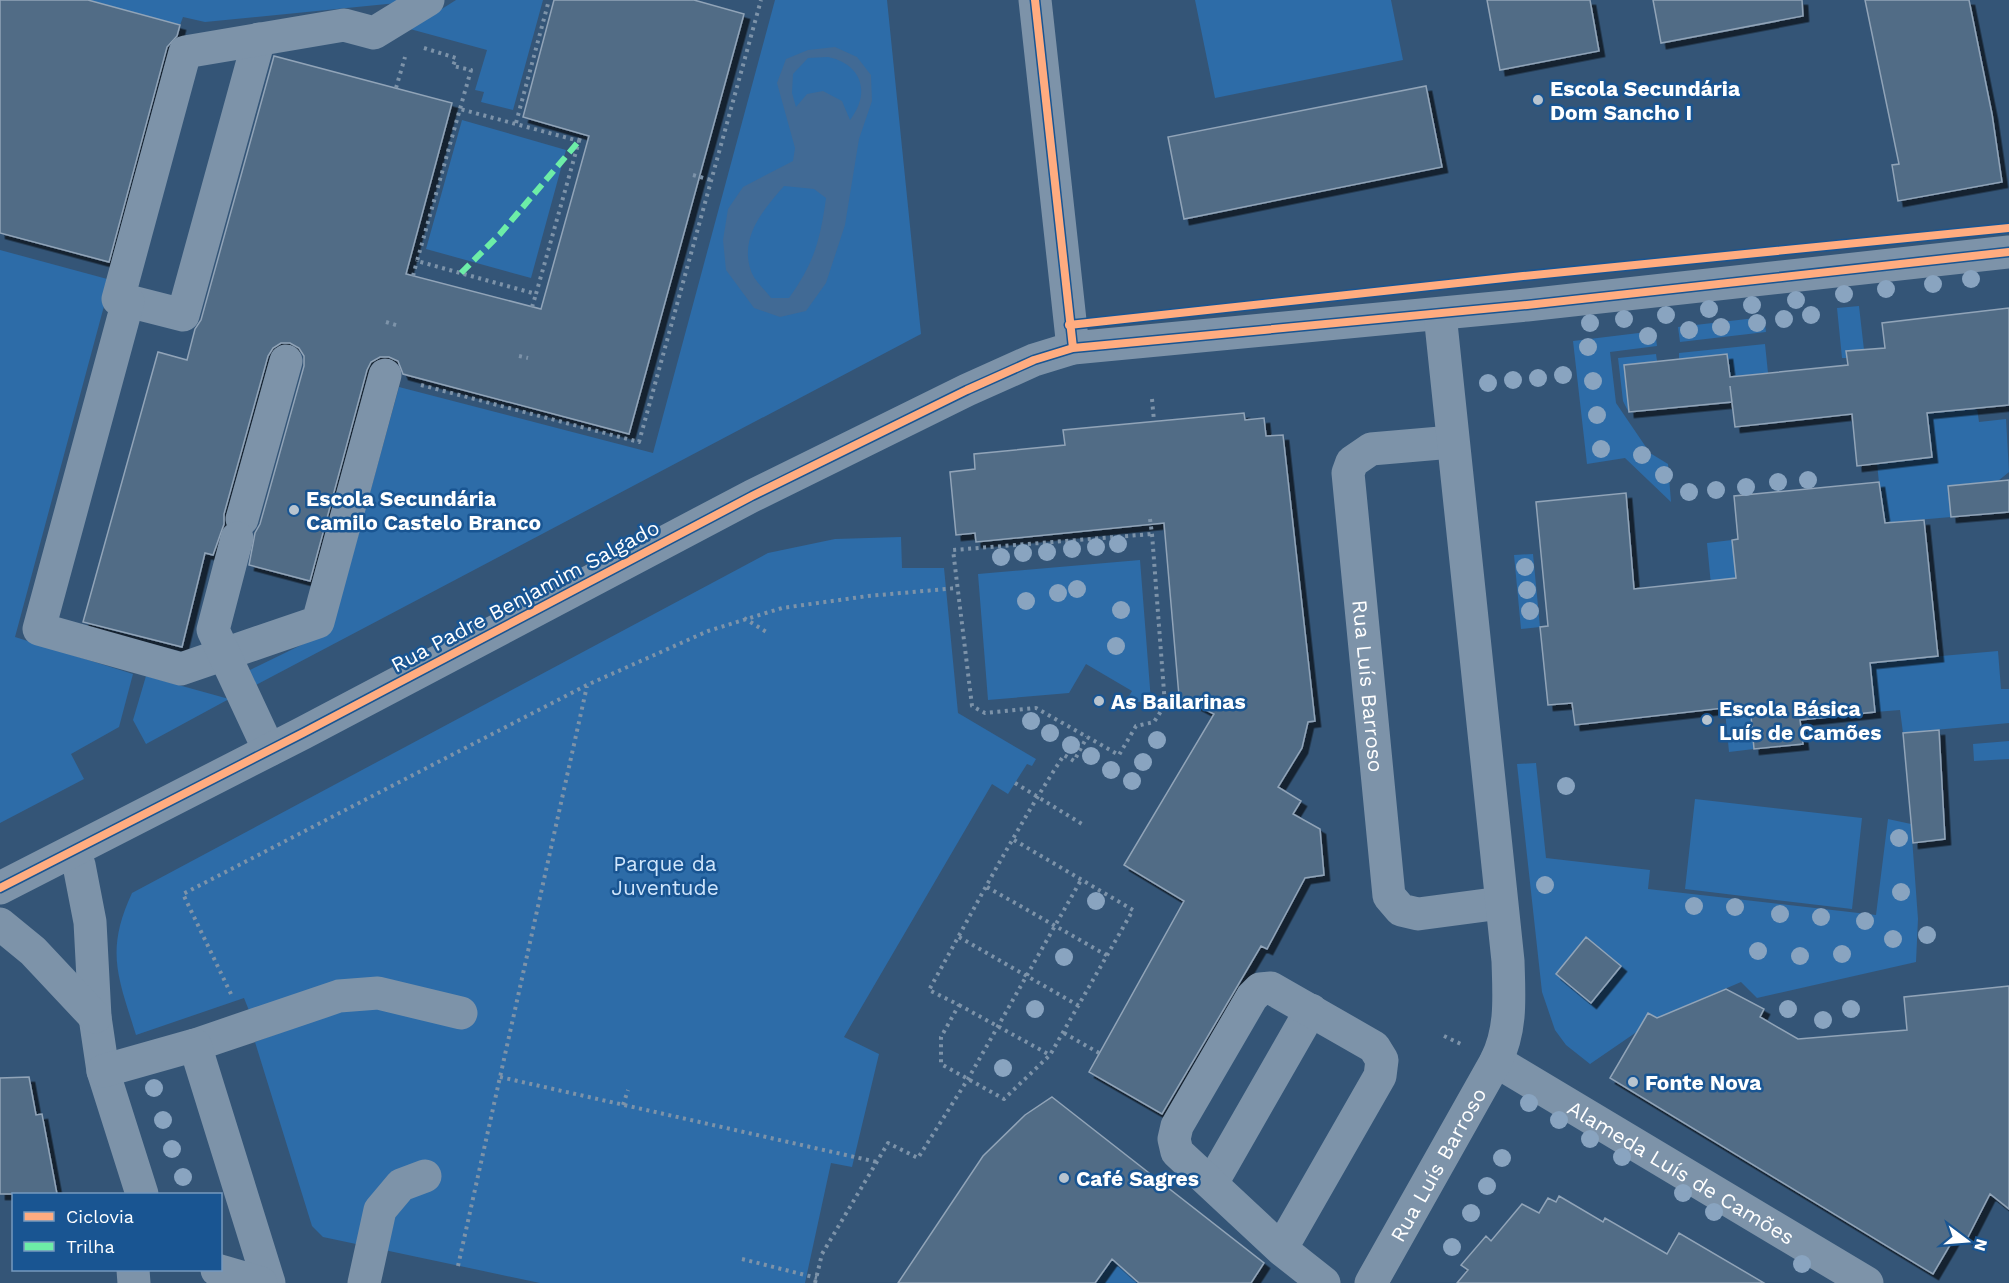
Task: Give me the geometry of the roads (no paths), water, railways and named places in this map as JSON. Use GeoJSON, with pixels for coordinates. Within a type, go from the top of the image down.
{"type":"FeatureCollection","features":[{"type":"Feature","properties":{"kind":"street"},"geometry":{"type":"LineString","coordinates":[[259,39],[183,315],[118,299],[185,52],[259,39],[344,25],[374,33],[428,0]]}},
{"type":"Feature","properties":{"kind":"street"},"geometry":{"type":"LineString","coordinates":[[1035,0],[1073,348]]}},
{"type":"Feature","properties":{"kind":"street","name":"Rua Padre Benjamim Salgado"},"geometry":{"type":"LineString","coordinates":[[0,888],[72,853],[772,486],[967,390],[1034,360],[1073,348],[1440,314],[2009,252]]}},
{"type":"Feature","properties":{"kind":"street"},"geometry":{"type":"LineString","coordinates":[[128,301],[39,629],[181,669],[224,652],[318,622],[385,375]]}},
{"type":"Feature","properties":{"kind":"street","name":"Rua Luís Barroso"},"geometry":{"type":"LineString","coordinates":[[1371,1283],[1496,1061],[1505,1044],[1509,1023],[1508,961],[1440,314]]}},
{"type":"Feature","properties":{"kind":"street"},"geometry":{"type":"LineString","coordinates":[[269,750],[213,630],[286,361]]}},
{"type":"Feature","properties":{"kind":"street","name":"Rua Luís Barroso"},"geometry":{"type":"LineString","coordinates":[[1452,442],[1371,449],[1352,462],[1348,473],[1389,896],[1401,910],[1418,914],[1501,903]]}},
{"type":"Feature","properties":{"kind":"street"},"geometry":{"type":"LineString","coordinates":[[72,853],[79,865],[90,922],[95,1017],[103,1071],[142,1193]]}},
{"type":"Feature","properties":{"kind":"street"},"geometry":{"type":"LineString","coordinates":[[0,924],[33,951],[95,1017]]}},
{"type":"Feature","properties":{"kind":"street"},"geometry":{"type":"LineString","coordinates":[[1281,1249],[1380,1076],[1382,1060],[1374,1047],[1271,988],[1260,989],[1252,997],[1177,1126],[1174,1139],[1177,1152],[1281,1249],[1324,1283]]}},
{"type":"Feature","properties":{"kind":"street"},"geometry":{"type":"LineString","coordinates":[[103,1071],[195,1045],[339,996],[378,993],[461,1013]]}},
{"type":"Feature","properties":{"kind":"street"},"geometry":{"type":"LineString","coordinates":[[1212,1183],[1311,1010]]}},
{"type":"Feature","properties":{"kind":"street"},"geometry":{"type":"LineString","coordinates":[[195,1045],[269,1283]]}},
{"type":"Feature","properties":{"kind":"street","name":"Alameda Luís de Camões"},"geometry":{"type":"LineString","coordinates":[[1496,1061],[1867,1283]]}},
{"type":"Feature","properties":{"kind":"street"},"geometry":{"type":"LineString","coordinates":[[364,1283],[380,1210],[401,1185],[425,1176]]}},
{"type":"Feature","properties":{"kind":"street"},"geometry":{"type":"LineString","coordinates":[[201,1283],[212,1271]]}},
{"type":"Feature","properties":{"kind":"street"},"geometry":{"type":"LineString","coordinates":[[221,1271],[261,1283]]}},
{"type":"Feature","properties":{"kind":"place","name":"Escola Secundária Dom Sancho I"},"geometry":{"type":"Point","coordinates":[1538,100]}},
{"type":"Feature","properties":{"kind":"place","name":"Escola Secundária Camilo Castelo Branco"},"geometry":{"type":"Point","coordinates":[294,510]}},
{"type":"Feature","properties":{"kind":"place","name":"As Bailarinas"},"geometry":{"type":"Point","coordinates":[1099,701]}},
{"type":"Feature","properties":{"kind":"place","name":"Escola Básica Luís de Camões"},"geometry":{"type":"Point","coordinates":[1707,720]}},
{"type":"Feature","properties":{"kind":"place","name":"Fonte Nova"},"geometry":{"type":"Point","coordinates":[1633,1082]}},
{"type":"Feature","properties":{"kind":"place","name":"Café Sagres"},"geometry":{"type":"Point","coordinates":[1064,1178]}},
{"type":"Feature","properties":{"kind":"park label","name":"Parque da Juventude"},"geometry":{"type":"Point","coordinates":[665,875]}}]}
